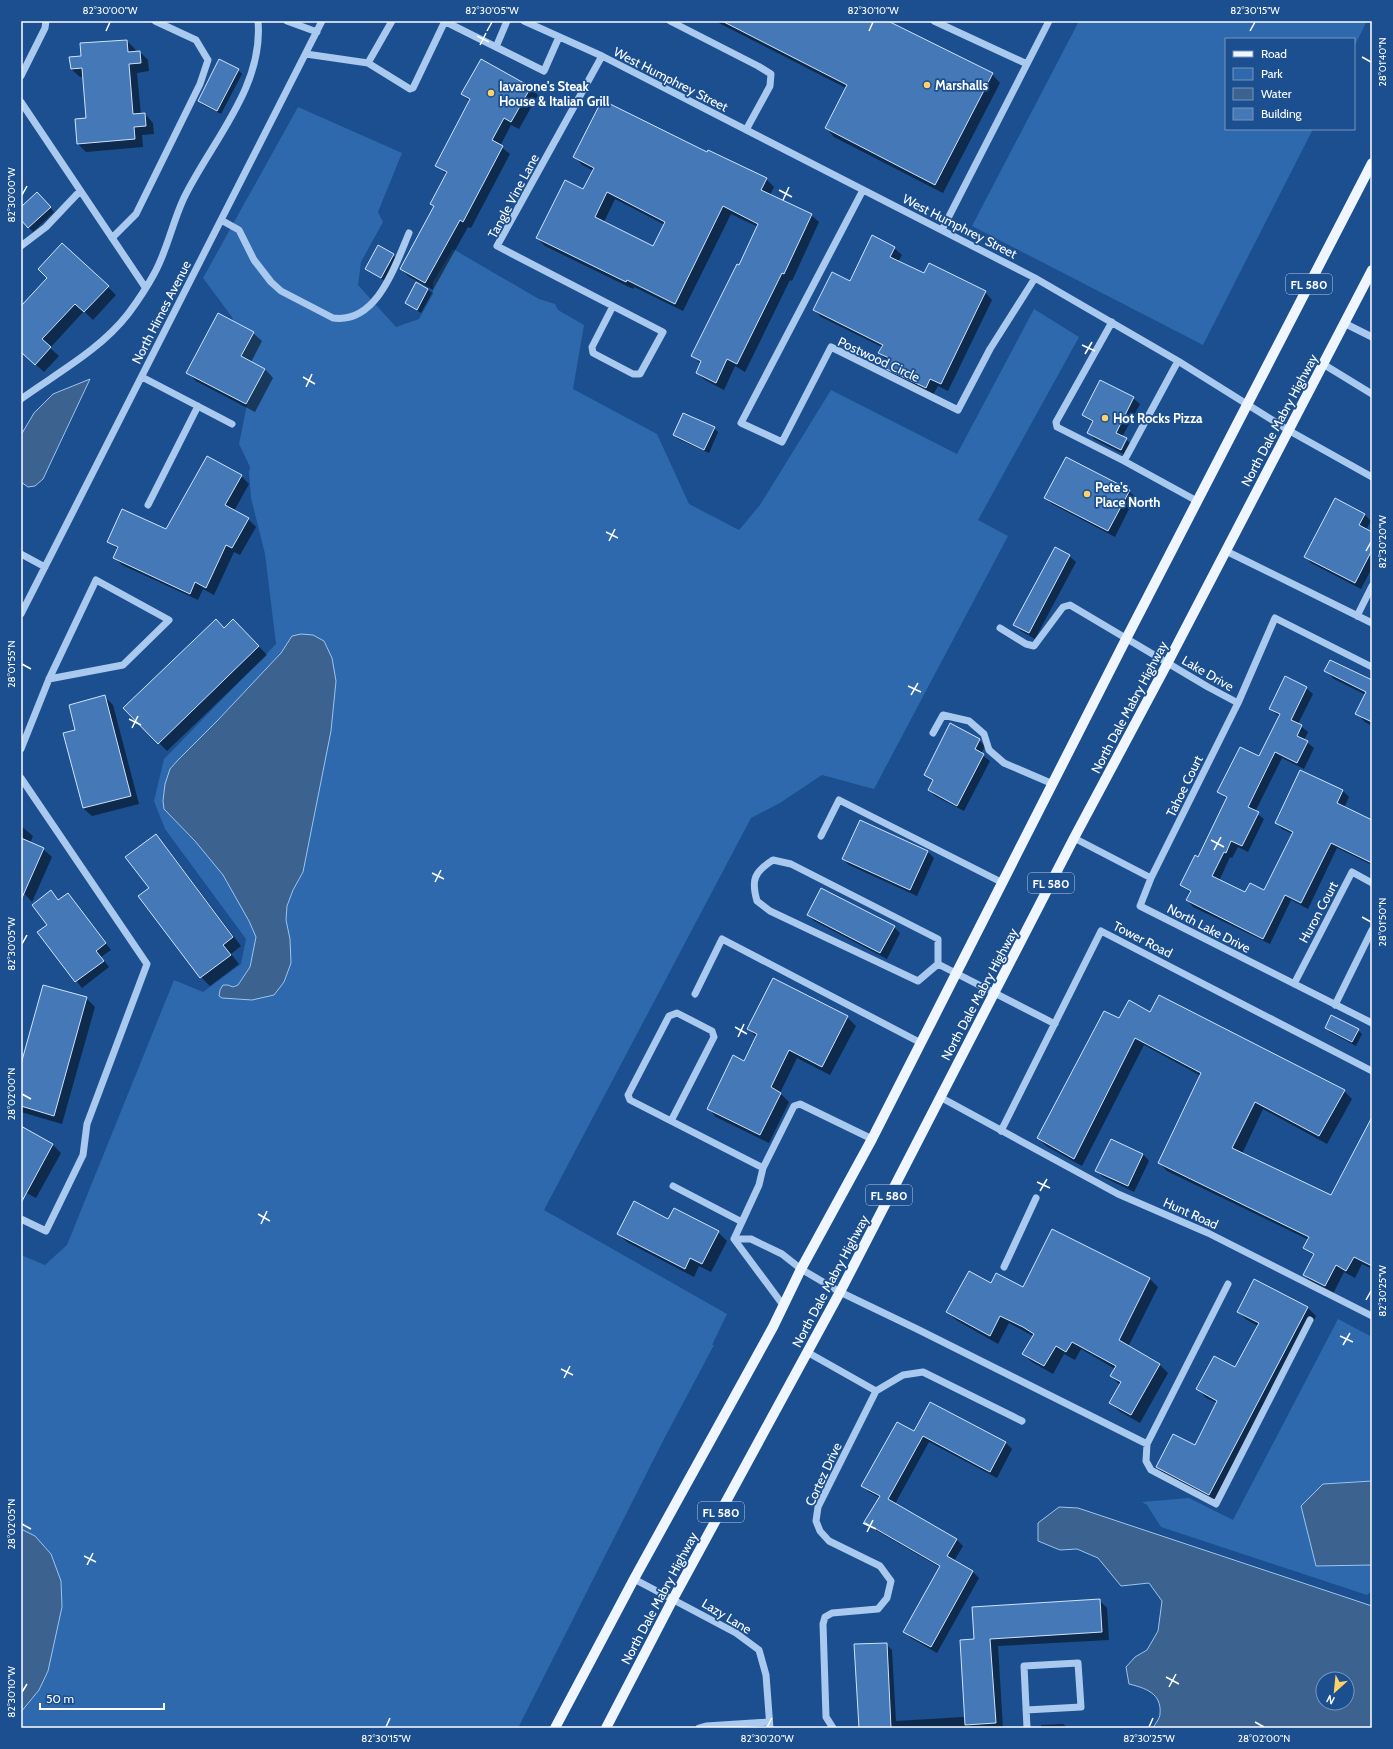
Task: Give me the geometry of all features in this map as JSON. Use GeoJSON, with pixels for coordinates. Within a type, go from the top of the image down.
{"type":"FeatureCollection","features":[{"type":"Feature","properties":{"kind":"main road","name":"FL 580"},"geometry":{"type":"LineString","coordinates":[[555,1728],[634,1579],[773,1327],[801,1269],[872,1139],[1126,639],[1372,163]]}},
{"type":"Feature","properties":{"kind":"main road","name":"North Dale Mabry Highway"},"geometry":{"type":"LineString","coordinates":[[606,1728],[673,1599],[840,1292],[1074,838],[1167,664],[1288,430],[1372,272]]}},
{"type":"Feature","properties":{"kind":"street"},"geometry":{"type":"LineString","coordinates":[[21,76],[45,28],[46,21]]}},
{"type":"Feature","properties":{"kind":"street"},"geometry":{"type":"LineString","coordinates":[[112,238],[136,214],[200,84],[208,60],[196,40],[155,21]]}},
{"type":"Feature","properties":{"kind":"street"},"geometry":{"type":"LineString","coordinates":[[21,399],[100,342],[128,314],[154,274],[182,202],[196,173],[232,117],[245,92],[252,74],[256,53],[258,21]]}},
{"type":"Feature","properties":{"kind":"street"},"geometry":{"type":"LineString","coordinates":[[287,21],[317,32]]}},
{"type":"Feature","properties":{"kind":"street","name":"North Himes Avenue"},"geometry":{"type":"LineString","coordinates":[[21,614],[322,21]]}},
{"type":"Feature","properties":{"kind":"street"},"geometry":{"type":"LineString","coordinates":[[368,63],[392,21]]}},
{"type":"Feature","properties":{"kind":"street"},"geometry":{"type":"LineString","coordinates":[[306,54],[368,63],[410,89],[413,88],[444,21],[544,71],[559,37]]}},
{"type":"Feature","properties":{"kind":"street"},"geometry":{"type":"LineString","coordinates":[[496,47],[507,21]]}},
{"type":"Feature","properties":{"kind":"street","name":"West Humphrey Street"},"geometry":{"type":"LineString","coordinates":[[524,21],[602,56],[1035,278],[1178,361],[1288,430],[1372,477]]}},
{"type":"Feature","properties":{"kind":"street"},"geometry":{"type":"LineString","coordinates":[[670,21],[771,74],[770,86],[746,130]]}},
{"type":"Feature","properties":{"kind":"street"},"geometry":{"type":"LineString","coordinates":[[934,21],[1027,64]]}},
{"type":"Feature","properties":{"kind":"street"},"geometry":{"type":"LineString","coordinates":[[942,230],[1049,21]]}},
{"type":"Feature","properties":{"kind":"street","name":"Tangle Vine Lane"},"geometry":{"type":"LineString","coordinates":[[602,56],[497,246],[613,306],[663,332],[640,374],[633,374],[593,353],[592,346],[613,306]]}},
{"type":"Feature","properties":{"kind":"street"},"geometry":{"type":"LineString","coordinates":[[21,102],[145,287]]}},
{"type":"Feature","properties":{"kind":"street"},"geometry":{"type":"LineString","coordinates":[[21,246],[46,227],[80,190]]}},
{"type":"Feature","properties":{"kind":"street","name":"Postwood Circle"},"geometry":{"type":"LineString","coordinates":[[862,190],[741,423],[782,442],[831,348],[958,410],[990,350],[1035,278]]}},
{"type":"Feature","properties":{"kind":"street"},"geometry":{"type":"LineString","coordinates":[[221,220],[239,230],[254,260],[271,282],[281,291],[333,318],[338,319],[347,319],[356,316],[370,304],[382,290],[409,233]]}},
{"type":"Feature","properties":{"kind":"street"},"geometry":{"type":"LineString","coordinates":[[1112,322],[1056,422],[1057,427],[1124,461],[1197,501]]}},
{"type":"Feature","properties":{"kind":"street"},"geometry":{"type":"LineString","coordinates":[[1344,323],[1372,336]]}},
{"type":"Feature","properties":{"kind":"street"},"geometry":{"type":"LineString","coordinates":[[1124,461],[1178,361]]}},
{"type":"Feature","properties":{"kind":"street"},"geometry":{"type":"LineString","coordinates":[[1323,364],[1372,393]]}},
{"type":"Feature","properties":{"kind":"street"},"geometry":{"type":"LineString","coordinates":[[142,377],[232,424]]}},
{"type":"Feature","properties":{"kind":"street"},"geometry":{"type":"LineString","coordinates":[[148,505],[198,406]]}},
{"type":"Feature","properties":{"kind":"street"},"geometry":{"type":"LineString","coordinates":[[1226,551],[1372,623]]}},
{"type":"Feature","properties":{"kind":"street"},"geometry":{"type":"LineString","coordinates":[[21,554],[45,567]]}},
{"type":"Feature","properties":{"kind":"street"},"geometry":{"type":"LineString","coordinates":[[21,749],[49,679],[96,580],[169,620],[123,665],[49,679]]}},
{"type":"Feature","properties":{"kind":"street"},"geometry":{"type":"LineString","coordinates":[[1357,616],[1372,586]]}},
{"type":"Feature","properties":{"kind":"street","name":"Lake Drive"},"geometry":{"type":"LineString","coordinates":[[1000,628],[1026,644],[1034,646],[1063,607],[1070,605],[1167,664],[1238,703]]}},
{"type":"Feature","properties":{"kind":"street","name":"Tahoe Court"},"geometry":{"type":"LineString","coordinates":[[1151,878],[1238,703],[1275,618],[1372,667]]}},
{"type":"Feature","properties":{"kind":"street"},"geometry":{"type":"LineString","coordinates":[[933,733],[944,715],[969,721],[984,734],[989,750],[1004,763],[1053,784]]}},
{"type":"Feature","properties":{"kind":"street"},"geometry":{"type":"LineString","coordinates":[[21,778],[147,964],[86,1124],[83,1155],[46,1231],[21,1219]]}},
{"type":"Feature","properties":{"kind":"street"},"geometry":{"type":"LineString","coordinates":[[821,836],[838,800],[1002,883]]}},
{"type":"Feature","properties":{"kind":"street"},"geometry":{"type":"LineString","coordinates":[[1074,838],[1151,878]]}},
{"type":"Feature","properties":{"kind":"street"},"geometry":{"type":"LineString","coordinates":[[773,860],[791,864],[938,939],[938,964],[918,981],[770,911],[757,901],[753,886],[761,868],[773,860]]}},
{"type":"Feature","properties":{"kind":"street","name":"Huron Court"},"geometry":{"type":"LineString","coordinates":[[1294,984],[1352,872],[1372,883]]}},
{"type":"Feature","properties":{"kind":"street","name":"North Lake Drive"},"geometry":{"type":"LineString","coordinates":[[1151,878],[1140,906],[1372,1023]]}},
{"type":"Feature","properties":{"kind":"street"},"geometry":{"type":"LineString","coordinates":[[1335,1005],[1372,930]]}},
{"type":"Feature","properties":{"kind":"street","name":"Tower Road"},"geometry":{"type":"LineString","coordinates":[[1001,1131],[1101,931],[1372,1071]]}},
{"type":"Feature","properties":{"kind":"street"},"geometry":{"type":"LineString","coordinates":[[695,994],[722,939],[922,1042]]}},
{"type":"Feature","properties":{"kind":"street"},"geometry":{"type":"LineString","coordinates":[[938,964],[1055,1024]]}},
{"type":"Feature","properties":{"kind":"street"},"geometry":{"type":"LineString","coordinates":[[671,1121],[714,1037],[712,1032],[677,1013],[669,1016],[628,1095],[630,1100],[671,1121],[763,1168]]}},
{"type":"Feature","properties":{"kind":"street","name":"Hunt Road"},"geometry":{"type":"LineString","coordinates":[[940,1097],[1118,1194],[1208,1232],[1372,1316]]}},
{"type":"Feature","properties":{"kind":"street"},"geometry":{"type":"LineString","coordinates":[[734,1239],[759,1186],[763,1168],[794,1106],[800,1104],[872,1139]]}},
{"type":"Feature","properties":{"kind":"street"},"geometry":{"type":"LineString","coordinates":[[673,1186],[742,1222]]}},
{"type":"Feature","properties":{"kind":"street"},"geometry":{"type":"LineString","coordinates":[[1004,1267],[1036,1198]]}},
{"type":"Feature","properties":{"kind":"street"},"geometry":{"type":"LineString","coordinates":[[734,1239],[750,1239],[782,1254],[801,1269],[840,1292],[1147,1444]]}},
{"type":"Feature","properties":{"kind":"street"},"geometry":{"type":"LineString","coordinates":[[734,1239],[783,1305]]}},
{"type":"Feature","properties":{"kind":"street"},"geometry":{"type":"LineString","coordinates":[[1228,1284],[1147,1444],[1146,1461],[1150,1470],[1216,1504],[1310,1320]]}},
{"type":"Feature","properties":{"kind":"street"},"geometry":{"type":"LineString","coordinates":[[807,1352],[876,1391],[902,1375],[923,1372],[1022,1421]]}},
{"type":"Feature","properties":{"kind":"street","name":"Cortez Drive"},"geometry":{"type":"LineString","coordinates":[[832,1728],[826,1718],[823,1624],[825,1617],[832,1614],[878,1609],[887,1598],[890,1581],[880,1566],[829,1541],[820,1531],[816,1521],[818,1508],[876,1391]]}},
{"type":"Feature","properties":{"kind":"street","name":"Lazy Lane"},"geometry":{"type":"LineString","coordinates":[[634,1579],[736,1633],[759,1650],[766,1675],[769,1725]]}},
{"type":"Feature","properties":{"kind":"street"},"geometry":{"type":"LineString","coordinates":[[1026,1710],[1081,1707],[1078,1664],[1024,1666],[1026,1710],[1027,1728]]}},
{"type":"Feature","properties":{"kind":"street"},"geometry":{"type":"LineString","coordinates":[[699,1728],[706,1726],[769,1725]]}},
{"type":"Feature","properties":{"kind":"green space"},"geometry":{"type":"Polygon","coordinates":[[[1079,21],[1367,21],[1355,45],[1355,38],[1225,38],[1225,130],[1312,130],[1203,345],[972,226],[1079,21]]]}},
{"type":"Feature","properties":{"kind":"green space"},"geometry":{"type":"Polygon","coordinates":[[[298,107],[402,153],[378,212],[383,222],[361,262],[358,285],[396,327],[419,319],[433,294],[433,282],[453,249],[539,299],[555,304],[558,310],[584,325],[573,389],[657,434],[689,504],[739,530],[760,505],[831,390],[957,454],[1034,309],[1079,337],[978,520],[1008,536],[874,789],[822,775],[780,803],[751,818],[544,1210],[727,1314],[712,1345],[714,1345],[664,1439],[518,1728],[21,1728],[21,1255],[45,1265],[67,1245],[174,980],[203,992],[241,964],[246,939],[165,829],[154,801],[164,759],[276,644],[265,554],[251,498],[250,467],[239,444],[251,385],[232,317],[203,278],[298,107]]]}},
{"type":"Feature","properties":{"kind":"green space"},"geometry":{"type":"Polygon","coordinates":[[[1338,1319],[1372,1337],[1372,1481],[1323,1484],[1367,1565],[1372,1565],[1372,1591],[1367,1595],[1161,1527],[1147,1505],[1142,1502],[1189,1498],[1233,1520],[1338,1319]]]}},
{"type":"Feature","properties":{"kind":"water"},"geometry":{"type":"Polygon","coordinates":[[[90,379],[43,479],[35,486],[28,487],[21,482],[21,435],[34,413],[53,394],[90,379]]]}},
{"type":"Feature","properties":{"kind":"water"},"geometry":{"type":"Polygon","coordinates":[[[301,634],[313,635],[324,641],[332,658],[336,681],[331,731],[303,872],[293,890],[287,906],[286,920],[290,939],[291,963],[284,982],[274,995],[252,1000],[222,998],[219,996],[223,985],[233,987],[238,985],[250,967],[256,937],[249,921],[223,875],[195,841],[164,809],[163,801],[165,784],[170,769],[178,760],[281,653],[292,636],[301,634]]]}},
{"type":"Feature","properties":{"kind":"water"},"geometry":{"type":"Polygon","coordinates":[[[1372,1481],[1372,1565],[1316,1566],[1301,1506],[1323,1484],[1372,1481]]]}},
{"type":"Feature","properties":{"kind":"water"},"geometry":{"type":"Polygon","coordinates":[[[1059,1507],[1078,1508],[1372,1606],[1372,1728],[1153,1728],[1160,1716],[1158,1701],[1155,1696],[1141,1687],[1129,1684],[1126,1667],[1135,1657],[1147,1650],[1158,1631],[1162,1601],[1149,1583],[1121,1586],[1098,1558],[1077,1549],[1060,1550],[1038,1541],[1038,1523],[1059,1507]]]}},
{"type":"Feature","properties":{"kind":"water"},"geometry":{"type":"Polygon","coordinates":[[[21,1529],[35,1536],[51,1554],[61,1581],[62,1607],[48,1671],[39,1690],[21,1712],[21,1529]]]}},
{"type":"Feature","properties":{"kind":"building"},"geometry":{"type":"Polygon","coordinates":[[[722,21],[888,21],[993,73],[935,185],[825,128],[847,85],[722,21]]]}},
{"type":"Feature","properties":{"kind":"building"},"geometry":{"type":"Polygon","coordinates":[[[127,40],[128,52],[140,51],[141,63],[129,64],[133,114],[145,113],[146,126],[134,127],[135,139],[77,144],[75,119],[86,118],[82,68],[71,69],[69,57],[81,56],[80,43],[127,40]]]}},
{"type":"Feature","properties":{"kind":"building"},"geometry":{"type":"Polygon","coordinates":[[[219,59],[239,69],[217,111],[198,101],[219,59]]]}},
{"type":"Feature","properties":{"kind":"building"},"geometry":{"type":"Polygon","coordinates":[[[481,59],[531,87],[511,122],[504,118],[492,140],[503,146],[463,222],[460,220],[425,283],[400,269],[434,206],[430,204],[447,172],[435,166],[470,99],[461,94],[481,59]]]}},
{"type":"Feature","properties":{"kind":"building"},"geometry":{"type":"Polygon","coordinates":[[[602,100],[707,152],[708,150],[767,178],[761,190],[812,214],[784,274],[782,273],[737,364],[727,359],[716,383],[696,373],[701,361],[691,356],[737,264],[739,265],[758,224],[723,206],[675,304],[536,238],[565,180],[583,189],[594,168],[573,157],[602,100]],[[607,192],[595,217],[653,246],[665,222],[607,192]]]}},
{"type":"Feature","properties":{"kind":"building"},"geometry":{"type":"Polygon","coordinates":[[[37,192],[51,207],[28,228],[21,220],[21,207],[37,192]]]}},
{"type":"Feature","properties":{"kind":"building"},"geometry":{"type":"Polygon","coordinates":[[[872,235],[895,247],[890,257],[924,273],[929,263],[986,291],[941,384],[930,379],[926,388],[884,368],[889,358],[878,353],[883,345],[813,310],[832,272],[850,281],[872,235]]]}},
{"type":"Feature","properties":{"kind":"building"},"geometry":{"type":"Polygon","coordinates":[[[62,243],[109,286],[84,312],[75,304],[42,339],[51,347],[35,365],[21,352],[21,306],[47,278],[38,269],[62,243]]]}},
{"type":"Feature","properties":{"kind":"building"},"geometry":{"type":"Polygon","coordinates":[[[378,245],[394,254],[381,278],[365,269],[378,245]]]}},
{"type":"Feature","properties":{"kind":"building"},"geometry":{"type":"Polygon","coordinates":[[[416,282],[428,289],[417,310],[405,303],[416,282]]]}},
{"type":"Feature","properties":{"kind":"building"},"geometry":{"type":"Polygon","coordinates":[[[218,313],[254,332],[241,356],[265,369],[246,404],[186,373],[218,313]]]}},
{"type":"Feature","properties":{"kind":"building","name":"Hot Rocks Pizza"},"geometry":{"type":"Polygon","coordinates":[[[1100,380],[1134,397],[1116,433],[1127,438],[1121,450],[1087,433],[1093,421],[1082,415],[1100,380]]]}},
{"type":"Feature","properties":{"kind":"building"},"geometry":{"type":"Polygon","coordinates":[[[683,413],[715,427],[704,450],[673,435],[683,413]]]}},
{"type":"Feature","properties":{"kind":"building"},"geometry":{"type":"Polygon","coordinates":[[[207,456],[242,475],[225,505],[249,518],[232,548],[226,545],[206,588],[195,582],[190,594],[113,558],[118,547],[107,542],[122,509],[166,529],[207,456]]]}},
{"type":"Feature","properties":{"kind":"building","name":"Pete's Place North"},"geometry":{"type":"Polygon","coordinates":[[[1066,457],[1130,490],[1108,531],[1044,498],[1066,457]]]}},
{"type":"Feature","properties":{"kind":"building"},"geometry":{"type":"Polygon","coordinates":[[[1335,498],[1365,514],[1359,525],[1372,532],[1372,550],[1355,583],[1304,557],[1335,498]]]}},
{"type":"Feature","properties":{"kind":"building"},"geometry":{"type":"Polygon","coordinates":[[[1055,547],[1070,555],[1029,633],[1013,625],[1055,547]]]}},
{"type":"Feature","properties":{"kind":"building"},"geometry":{"type":"Polygon","coordinates":[[[216,619],[224,628],[233,619],[259,646],[158,744],[123,708],[216,619]]]}},
{"type":"Feature","properties":{"kind":"building"},"geometry":{"type":"Polygon","coordinates":[[[1330,660],[1372,680],[1372,722],[1355,714],[1366,692],[1324,671],[1330,660]]]}},
{"type":"Feature","properties":{"kind":"building"},"geometry":{"type":"Polygon","coordinates":[[[1285,676],[1307,687],[1291,720],[1302,725],[1297,736],[1308,741],[1297,763],[1275,752],[1248,807],[1259,812],[1242,846],[1231,841],[1226,853],[1224,852],[1212,876],[1245,892],[1250,883],[1264,890],[1293,832],[1275,823],[1300,770],[1343,790],[1337,803],[1372,820],[1372,863],[1331,843],[1301,903],[1285,895],[1263,939],[1186,900],[1191,891],[1180,885],[1195,855],[1198,857],[1227,797],[1217,792],[1240,747],[1259,756],[1280,714],[1269,709],[1285,676]]]}},
{"type":"Feature","properties":{"kind":"building"},"geometry":{"type":"Polygon","coordinates":[[[105,695],[131,796],[83,808],[63,733],[75,730],[69,705],[105,695]]]}},
{"type":"Feature","properties":{"kind":"building"},"geometry":{"type":"Polygon","coordinates":[[[950,723],[980,739],[975,749],[984,754],[957,806],[928,790],[933,780],[924,775],[950,723]]]}},
{"type":"Feature","properties":{"kind":"building"},"geometry":{"type":"Polygon","coordinates":[[[860,820],[928,851],[910,890],[842,859],[860,820]]]}},
{"type":"Feature","properties":{"kind":"building"},"geometry":{"type":"Polygon","coordinates":[[[156,834],[233,937],[223,945],[231,955],[200,978],[138,896],[149,888],[125,857],[156,834]]]}},
{"type":"Feature","properties":{"kind":"building"},"geometry":{"type":"Polygon","coordinates":[[[21,838],[44,848],[21,900],[21,838]]]}},
{"type":"Feature","properties":{"kind":"building"},"geometry":{"type":"Polygon","coordinates":[[[821,888],[895,926],[880,953],[807,915],[821,888]]]}},
{"type":"Feature","properties":{"kind":"building"},"geometry":{"type":"Polygon","coordinates":[[[51,890],[58,900],[68,893],[106,943],[96,951],[104,961],[75,982],[37,932],[47,925],[32,905],[51,890]]]}},
{"type":"Feature","properties":{"kind":"building"},"geometry":{"type":"Polygon","coordinates":[[[773,978],[848,1016],[822,1067],[789,1050],[771,1087],[781,1093],[760,1135],[707,1109],[733,1055],[744,1061],[757,1034],[747,1029],[773,978]]]}},
{"type":"Feature","properties":{"kind":"building"},"geometry":{"type":"Polygon","coordinates":[[[43,985],[87,997],[54,1116],[21,1106],[21,1064],[43,985]]]}},
{"type":"Feature","properties":{"kind":"building"},"geometry":{"type":"Polygon","coordinates":[[[1159,995],[1345,1090],[1319,1136],[1255,1102],[1232,1148],[1331,1195],[1372,1117],[1372,1266],[1354,1257],[1346,1271],[1336,1265],[1325,1286],[1303,1275],[1314,1254],[1303,1248],[1309,1237],[1158,1163],[1201,1073],[1135,1038],[1074,1159],[1037,1138],[1104,1011],[1119,1018],[1129,1000],[1150,1012],[1159,995]]]}},
{"type":"Feature","properties":{"kind":"building"},"geometry":{"type":"Polygon","coordinates":[[[1331,1015],[1359,1029],[1352,1042],[1325,1028],[1331,1015]]]}},
{"type":"Feature","properties":{"kind":"building"},"geometry":{"type":"Polygon","coordinates":[[[21,1126],[53,1144],[21,1203],[21,1126]]]}},
{"type":"Feature","properties":{"kind":"building"},"geometry":{"type":"Polygon","coordinates":[[[1111,1139],[1143,1154],[1128,1186],[1095,1171],[1111,1139]]]}},
{"type":"Feature","properties":{"kind":"building"},"geometry":{"type":"Polygon","coordinates":[[[634,1201],[668,1219],[674,1208],[719,1231],[702,1264],[690,1258],[685,1269],[617,1234],[634,1201]]]}},
{"type":"Feature","properties":{"kind":"building"},"geometry":{"type":"Polygon","coordinates":[[[1052,1229],[1150,1278],[1119,1340],[1160,1364],[1131,1415],[1109,1403],[1121,1382],[1110,1376],[1116,1366],[1072,1342],[1066,1352],[1056,1346],[1044,1366],[1022,1354],[1034,1334],[1023,1327],[1000,1316],[990,1336],[946,1312],[969,1271],[991,1283],[996,1273],[1023,1287],[1052,1229]]]}},
{"type":"Feature","properties":{"kind":"building"},"geometry":{"type":"Polygon","coordinates":[[[1254,1279],[1308,1307],[1209,1495],[1156,1467],[1173,1434],[1195,1445],[1217,1401],[1196,1389],[1214,1356],[1235,1367],[1259,1323],[1237,1312],[1254,1279]]]}},
{"type":"Feature","properties":{"kind":"building"},"geometry":{"type":"Polygon","coordinates":[[[930,1402],[1006,1442],[990,1472],[923,1436],[888,1499],[957,1539],[947,1556],[973,1571],[931,1647],[903,1632],[940,1566],[864,1522],[880,1496],[861,1486],[897,1422],[914,1431],[930,1402]]]}},
{"type":"Feature","properties":{"kind":"building"},"geometry":{"type":"Polygon","coordinates":[[[1100,1599],[1102,1632],[990,1639],[996,1723],[965,1725],[960,1640],[974,1639],[972,1607],[1100,1599]]]}},
{"type":"Feature","properties":{"kind":"building"},"geometry":{"type":"Polygon","coordinates":[[[887,1643],[891,1728],[859,1728],[854,1644],[887,1643]]]}},
{"type":"Feature","properties":{"kind":"place","name":"Marshalls"},"geometry":{"type":"Point","coordinates":[927,85]}},
{"type":"Feature","properties":{"kind":"place","name":"Iavarone's Steak House & Italian Grill"},"geometry":{"type":"Point","coordinates":[491,93]}},
{"type":"Feature","properties":{"kind":"place","name":"Hot Rocks Pizza"},"geometry":{"type":"Point","coordinates":[1105,418]}},
{"type":"Feature","properties":{"kind":"place","name":"Pete's Place North"},"geometry":{"type":"Point","coordinates":[1087,494]}}]}
